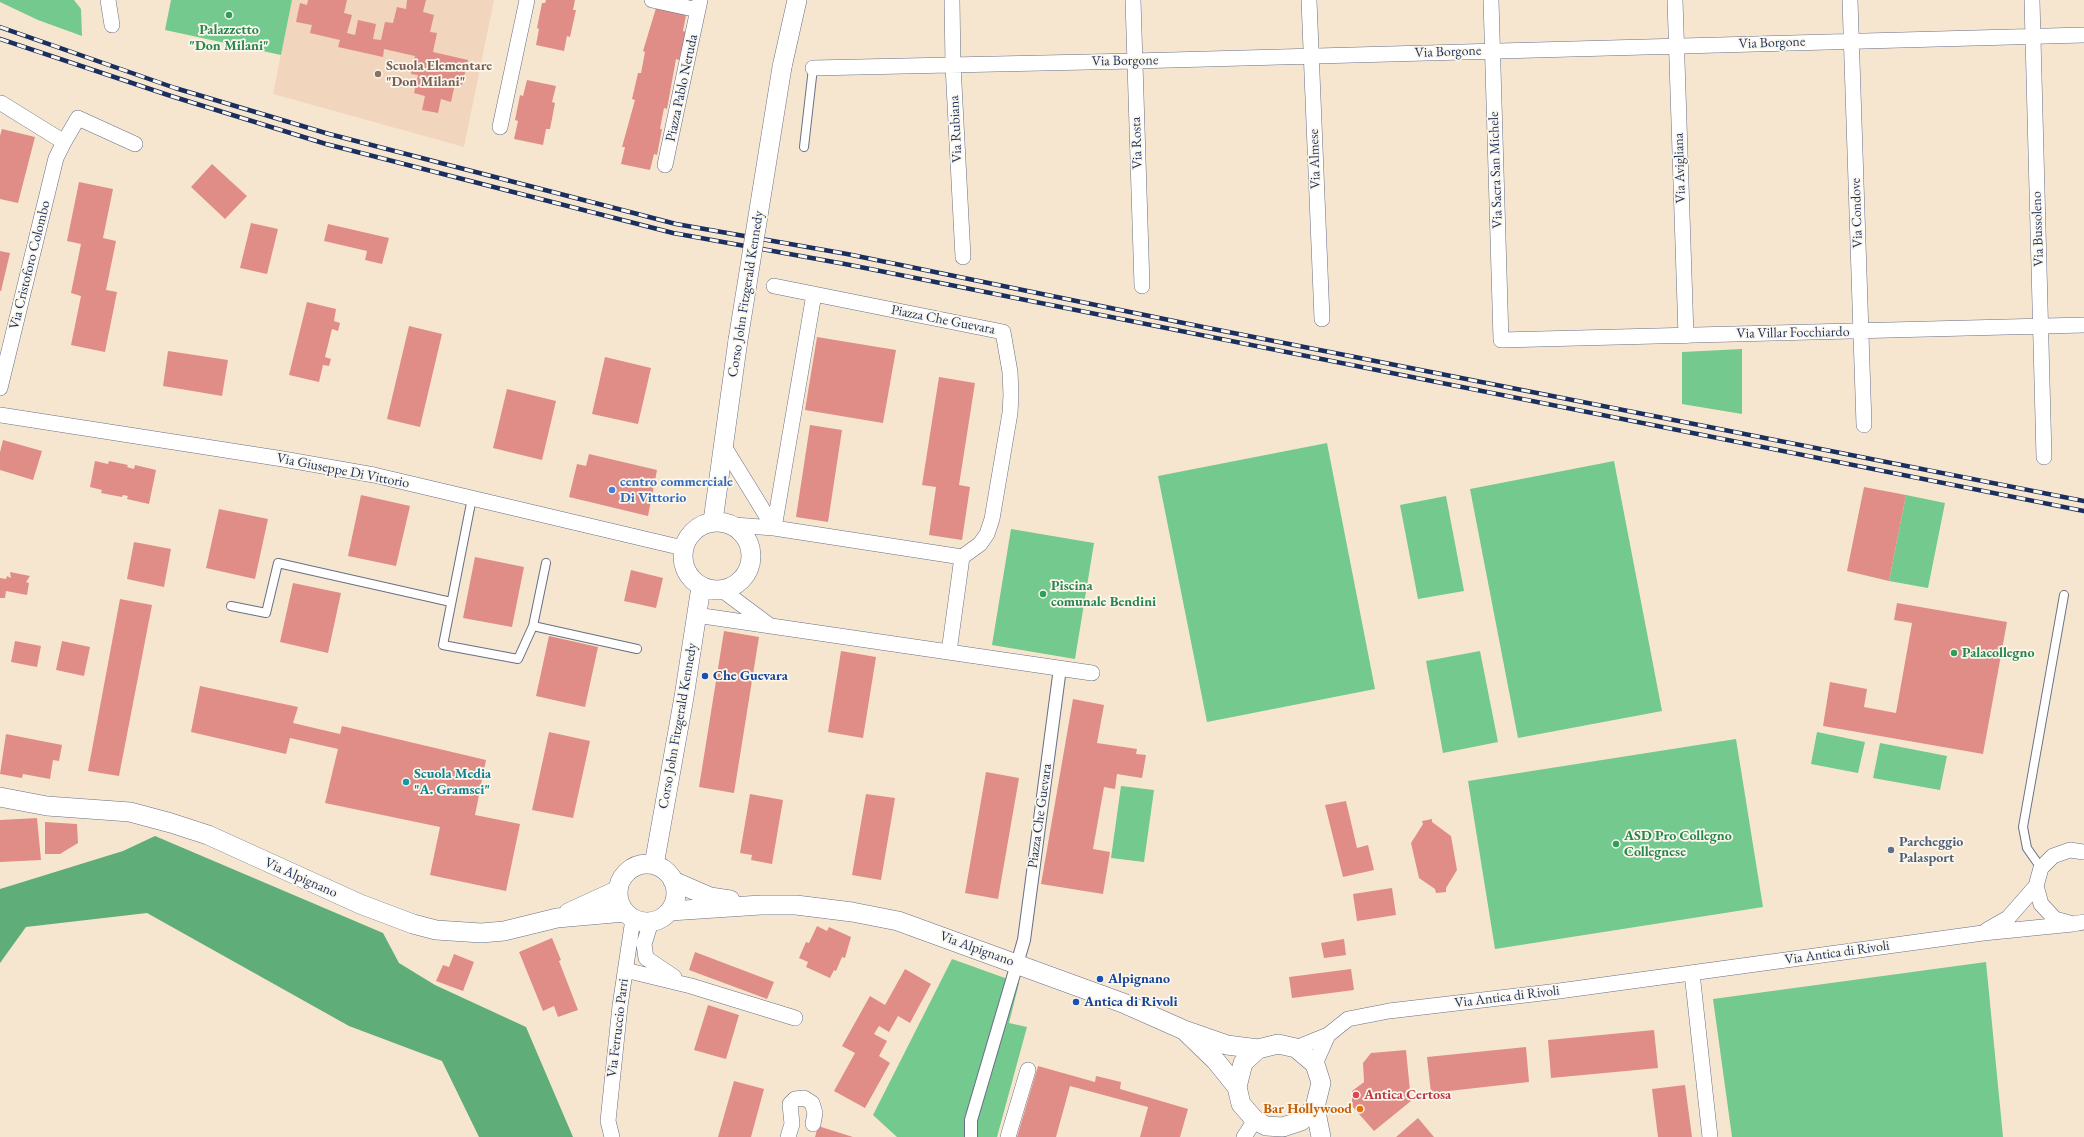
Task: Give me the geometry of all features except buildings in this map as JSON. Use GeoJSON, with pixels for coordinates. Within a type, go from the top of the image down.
{"type":"FeatureCollection","features":[{"type":"Feature","properties":{"kind":"street"},"geometry":{"type":"LineString","coordinates":[[108,0],[112,25]]}},
{"type":"Feature","properties":{"kind":"street"},"geometry":{"type":"LineString","coordinates":[[500,127],[527,0]]}},
{"type":"Feature","properties":{"kind":"street","name":"Piazza Pablo Neruda"},"geometry":{"type":"LineString","coordinates":[[652,0],[699,5],[665,165]]}},
{"type":"Feature","properties":{"kind":"street","name":"Corso John Fitzgerald Kennedy"},"geometry":{"type":"LineString","coordinates":[[782,67],[788,0]]}},
{"type":"Feature","properties":{"kind":"street","name":"Corso John Fitzgerald Kennedy"},"geometry":{"type":"LineString","coordinates":[[713,521],[738,340],[782,67],[797,0]]}},
{"type":"Feature","properties":{"kind":"street","name":"Via Rubiana"},"geometry":{"type":"LineString","coordinates":[[952,0],[953,65],[963,257]]}},
{"type":"Feature","properties":{"kind":"street","name":"Via Rosta"},"geometry":{"type":"LineString","coordinates":[[1133,0],[1142,286]]}},
{"type":"Feature","properties":{"kind":"street","name":"Via Almese"},"geometry":{"type":"LineString","coordinates":[[1309,0],[1310,56],[1322,319]]}},
{"type":"Feature","properties":{"kind":"street","name":"Via Sacra San Michele"},"geometry":{"type":"LineString","coordinates":[[1490,0],[1501,340]]}},
{"type":"Feature","properties":{"kind":"street","name":"Via Avigliana"},"geometry":{"type":"LineString","coordinates":[[1675,0],[1686,336]]}},
{"type":"Feature","properties":{"kind":"street","name":"Via Condove"},"geometry":{"type":"LineString","coordinates":[[1850,0],[1864,425]]}},
{"type":"Feature","properties":{"kind":"street","name":"Via Bussoleno"},"geometry":{"type":"LineString","coordinates":[[2032,0],[2044,458]]}},
{"type":"Feature","properties":{"kind":"street","name":"Via Borgone"},"geometry":{"type":"LineString","coordinates":[[813,68],[1134,61],[2084,35]]}},
{"type":"Feature","properties":{"kind":"street"},"geometry":{"type":"LineString","coordinates":[[1,103],[64,142]]}},
{"type":"Feature","properties":{"kind":"street","name":"Via Cristoforo Colombo"},"geometry":{"type":"LineString","coordinates":[[0,388],[56,158],[64,142],[78,118],[135,144]]}},
{"type":"Feature","properties":{"kind":"street","name":"Piazza Che Guevara"},"geometry":{"type":"LineString","coordinates":[[774,286],[1003,332],[1010,372],[1010,407],[992,519],[987,534],[980,544],[962,557]]}},
{"type":"Feature","properties":{"kind":"street"},"geometry":{"type":"LineString","coordinates":[[774,528],[814,294]]}},
{"type":"Feature","properties":{"kind":"street","name":"Via Villar Focchiardo"},"geometry":{"type":"LineString","coordinates":[[1501,340],[2084,325]]}},
{"type":"Feature","properties":{"kind":"street","name":"Via Giuseppe Di Vittorio"},"geometry":{"type":"LineString","coordinates":[[0,415],[291,460],[374,475],[683,548]]}},
{"type":"Feature","properties":{"kind":"street"},"geometry":{"type":"LineString","coordinates":[[724,445],[774,528]]}},
{"type":"Feature","properties":{"kind":"street"},"geometry":{"type":"LineString","coordinates":[[734,525],[746,537],[752,552],[749,569],[741,581],[729,588],[715,591],[701,587],[687,574],[682,558],[683,548],[690,533],[698,526],[713,521],[734,525],[774,528],[962,557],[949,652]]}},
{"type":"Feature","properties":{"kind":"street","name":"Corso John Fitzgerald Kennedy"},"geometry":{"type":"LineString","coordinates":[[654,865],[684,697],[701,587]]}},
{"type":"Feature","properties":{"kind":"street"},"geometry":{"type":"LineString","coordinates":[[722,590],[770,626]]}},
{"type":"Feature","properties":{"kind":"street"},"geometry":{"type":"LineString","coordinates":[[696,615],[1092,673]]}},
{"type":"Feature","properties":{"kind":"street","name":"Piazza Che Guevara"},"geometry":{"type":"LineString","coordinates":[[971,1137],[971,1120],[1024,940],[1060,668]]}},
{"type":"Feature","properties":{"kind":"street","name":"Via Alpignano"},"geometry":{"type":"LineString","coordinates":[[0,797],[47,806],[130,812],[171,823],[208,835],[360,904],[412,924],[436,930],[489,932],[504,931],[556,918],[618,890]]}},
{"type":"Feature","properties":{"kind":"street","name":"Via Alpignano"},"geometry":{"type":"LineString","coordinates":[[0,810],[47,806]]}},
{"type":"Feature","properties":{"kind":"street"},"geometry":{"type":"LineString","coordinates":[[2041,868],[2053,856],[2070,850],[2084,852]]}},
{"type":"Feature","properties":{"kind":"street"},"geometry":{"type":"LineString","coordinates":[[636,918],[663,918],[670,911],[676,895],[674,881],[666,871],[654,865],[641,865],[630,870],[621,880],[618,890],[620,904],[636,918],[644,944],[646,958],[691,986]]}},
{"type":"Feature","properties":{"kind":"street","name":"Via Antica di Rivoli"},"geometry":{"type":"LineString","coordinates":[[1983,933],[2008,918],[2036,886],[2041,868]]}},
{"type":"Feature","properties":{"kind":"street","name":"Via Alpignano"},"geometry":{"type":"LineString","coordinates":[[674,881],[710,897],[761,905]]}},
{"type":"Feature","properties":{"kind":"street","name":"Via Antica di Rivoli"},"geometry":{"type":"LineString","coordinates":[[2036,886],[2041,904],[2055,919],[2078,923]]}},
{"type":"Feature","properties":{"kind":"street","name":"Via Alpignano"},"geometry":{"type":"LineString","coordinates":[[670,911],[761,905],[796,905],[852,912],[898,921],[1123,1003],[1184,1030],[1227,1045],[1258,1049]]}},
{"type":"Feature","properties":{"kind":"street","name":"Via Alpignano"},"geometry":{"type":"LineString","coordinates":[[556,918],[636,918]]}},
{"type":"Feature","properties":{"kind":"street","name":"Via Ferruccio Parri"},"geometry":{"type":"LineString","coordinates":[[612,1137],[608,1122],[620,1006],[625,970],[636,918]]}},
{"type":"Feature","properties":{"kind":"street","name":"Via Antica di Rivoli"},"geometry":{"type":"LineString","coordinates":[[1328,1035],[1348,1019],[1389,1011],[1692,973],[1983,933],[2078,923]]}},
{"type":"Feature","properties":{"kind":"street"},"geometry":{"type":"LineString","coordinates":[[625,970],[691,986],[796,1018]]}},
{"type":"Feature","properties":{"kind":"street"},"geometry":{"type":"LineString","coordinates":[[1692,973],[1710,1137]]}},
{"type":"Feature","properties":{"kind":"street"},"geometry":{"type":"LineString","coordinates":[[1184,1030],[1216,1061],[1237,1087],[1241,1104],[1255,1120],[1266,1126],[1288,1132],[1315,1107]]}},
{"type":"Feature","properties":{"kind":"street"},"geometry":{"type":"LineString","coordinates":[[1296,1048],[1328,1035]]}},
{"type":"Feature","properties":{"kind":"street"},"geometry":{"type":"LineString","coordinates":[[1315,1064],[1328,1035]]}},
{"type":"Feature","properties":{"kind":"street"},"geometry":{"type":"LineString","coordinates":[[1237,1087],[1243,1063],[1258,1049],[1278,1044],[1296,1048],[1315,1064],[1321,1083],[1315,1107],[1321,1137]]}},
{"type":"Feature","properties":{"kind":"street"},"geometry":{"type":"LineString","coordinates":[[1008,1137],[1028,1070]]}},
{"type":"Feature","properties":{"kind":"street"},"geometry":{"type":"LineString","coordinates":[[788,1137],[792,1124],[790,1104],[795,1099],[804,1098],[812,1103],[815,1113],[813,1124]]}},
{"type":"Feature","properties":{"kind":"street"},"geometry":{"type":"LineString","coordinates":[[1244,1137],[1255,1120]]}},
{"type":"Feature","properties":{"kind":"lane"},"geometry":{"type":"LineString","coordinates":[[804,147],[813,68]]}},
{"type":"Feature","properties":{"kind":"lane"},"geometry":{"type":"LineString","coordinates":[[472,498],[442,645],[518,659],[533,626],[546,563]]}},
{"type":"Feature","properties":{"kind":"lane"},"geometry":{"type":"LineString","coordinates":[[231,606],[266,614],[278,563],[451,602]]}},
{"type":"Feature","properties":{"kind":"lane"},"geometry":{"type":"LineString","coordinates":[[2041,868],[2027,848],[2023,827],[2064,595]]}},
{"type":"Feature","properties":{"kind":"lane"},"geometry":{"type":"LineString","coordinates":[[533,626],[637,649]]}},
{"type":"Feature","properties":{"kind":"shaded area","name":"Scuola Elementare \"Don Milani\""},"geometry":{"type":"Polygon","coordinates":[[[292,0],[494,0],[464,147],[273,94],[292,0]]]}},
{"type":"Feature","properties":{"kind":"green space"},"geometry":{"type":"Polygon","coordinates":[[[0,0],[74,0],[81,9],[82,36],[38,20],[0,2],[0,0]]]}},
{"type":"Feature","properties":{"kind":"green space","name":"Palazzetto \"Don Milani\""},"geometry":{"type":"Polygon","coordinates":[[[171,0],[292,0],[281,55],[165,30],[171,0]]]}},
{"type":"Feature","properties":{"kind":"green space"},"geometry":{"type":"Polygon","coordinates":[[[1742,349],[1742,414],[1682,404],[1682,352],[1742,349]]]}},
{"type":"Feature","properties":{"kind":"green space"},"geometry":{"type":"Polygon","coordinates":[[[1327,443],[1375,689],[1207,722],[1158,476],[1327,443]]]}},
{"type":"Feature","properties":{"kind":"green space"},"geometry":{"type":"Polygon","coordinates":[[[1614,461],[1662,711],[1518,738],[1470,489],[1614,461]]]}},
{"type":"Feature","properties":{"kind":"green space"},"geometry":{"type":"Polygon","coordinates":[[[1906,495],[1945,503],[1928,588],[1889,581],[1906,495]]]}},
{"type":"Feature","properties":{"kind":"green space"},"geometry":{"type":"Polygon","coordinates":[[[1446,496],[1464,591],[1418,599],[1400,505],[1446,496]]]}},
{"type":"Feature","properties":{"kind":"green space","name":"Piscina comunale Bendini"},"geometry":{"type":"Polygon","coordinates":[[[1011,529],[1094,543],[1075,659],[992,645],[1011,529]]]}},
{"type":"Feature","properties":{"kind":"green space"},"geometry":{"type":"Polygon","coordinates":[[[1480,651],[1498,742],[1443,753],[1426,661],[1480,651]]]}},
{"type":"Feature","properties":{"kind":"green space"},"geometry":{"type":"Polygon","coordinates":[[[1817,732],[1865,742],[1858,773],[1811,764],[1817,732]]]}},
{"type":"Feature","properties":{"kind":"green space","name":"ASD Pro Collegno Collegnese"},"geometry":{"type":"Polygon","coordinates":[[[1736,739],[1763,907],[1495,949],[1468,781],[1736,739]]]}},
{"type":"Feature","properties":{"kind":"green space"},"geometry":{"type":"Polygon","coordinates":[[[1880,743],[1947,756],[1940,790],[1873,778],[1880,743]]]}},
{"type":"Feature","properties":{"kind":"green space"},"geometry":{"type":"Polygon","coordinates":[[[1121,786],[1154,790],[1144,862],[1111,858],[1121,786]]]}},
{"type":"Feature","properties":{"kind":"green space"},"geometry":{"type":"Polygon","coordinates":[[[155,836],[383,933],[399,963],[435,985],[526,1027],[573,1137],[479,1137],[442,1061],[349,1026],[147,913],[26,927],[0,963],[0,889],[123,851],[155,836]]]}},
{"type":"Feature","properties":{"kind":"green space"},"geometry":{"type":"Polygon","coordinates":[[[952,959],[1019,983],[1009,1023],[1027,1027],[997,1137],[897,1137],[873,1115],[952,959]]]}},
{"type":"Feature","properties":{"kind":"green space"},"geometry":{"type":"Polygon","coordinates":[[[1986,962],[2003,1137],[1732,1137],[1713,999],[1986,962]]]}},
{"type":"Feature","properties":{"kind":"railway"},"geometry":{"type":"LineString","coordinates":[[0,27],[175,88],[329,134],[676,224],[847,254],[1208,328],[2084,501]]}},
{"type":"Feature","properties":{"kind":"railway"},"geometry":{"type":"LineString","coordinates":[[0,39],[171,96],[326,144],[673,233],[845,264],[2084,511]]}},
{"type":"Feature","properties":{"kind":"place","name":"Palazzetto \"Don Milani\""},"geometry":{"type":"Point","coordinates":[229,15]}},
{"type":"Feature","properties":{"kind":"place","name":"Scuola Elementare \"Don Milani\""},"geometry":{"type":"Point","coordinates":[378,74]}},
{"type":"Feature","properties":{"kind":"place","name":"centro commerciale Di Vittorio"},"geometry":{"type":"Point","coordinates":[612,490]}},
{"type":"Feature","properties":{"kind":"place","name":"Piscina comunale Bendini"},"geometry":{"type":"Point","coordinates":[1043,594]}},
{"type":"Feature","properties":{"kind":"place","name":"Palacollegno"},"geometry":{"type":"Point","coordinates":[1954,653]}},
{"type":"Feature","properties":{"kind":"place","name":"Che Guevara"},"geometry":{"type":"Point","coordinates":[705,676]}},
{"type":"Feature","properties":{"kind":"place","name":"Scuola Media \"A. Gramsci\""},"geometry":{"type":"Point","coordinates":[406,782]}},
{"type":"Feature","properties":{"kind":"place","name":"ASD Pro Collegno Collegnese"},"geometry":{"type":"Point","coordinates":[1616,844]}},
{"type":"Feature","properties":{"kind":"place","name":"Parcheggio Palasport"},"geometry":{"type":"Point","coordinates":[1891,850]}},
{"type":"Feature","properties":{"kind":"place","name":"Alpignano"},"geometry":{"type":"Point","coordinates":[1100,979]}},
{"type":"Feature","properties":{"kind":"place","name":"Antica di Rivoli"},"geometry":{"type":"Point","coordinates":[1076,1002]}},
{"type":"Feature","properties":{"kind":"place","name":"Antica Certosa"},"geometry":{"type":"Point","coordinates":[1356,1095]}},
{"type":"Feature","properties":{"kind":"place","name":"Bar Hollywood"},"geometry":{"type":"Point","coordinates":[1360,1109]}}]}
